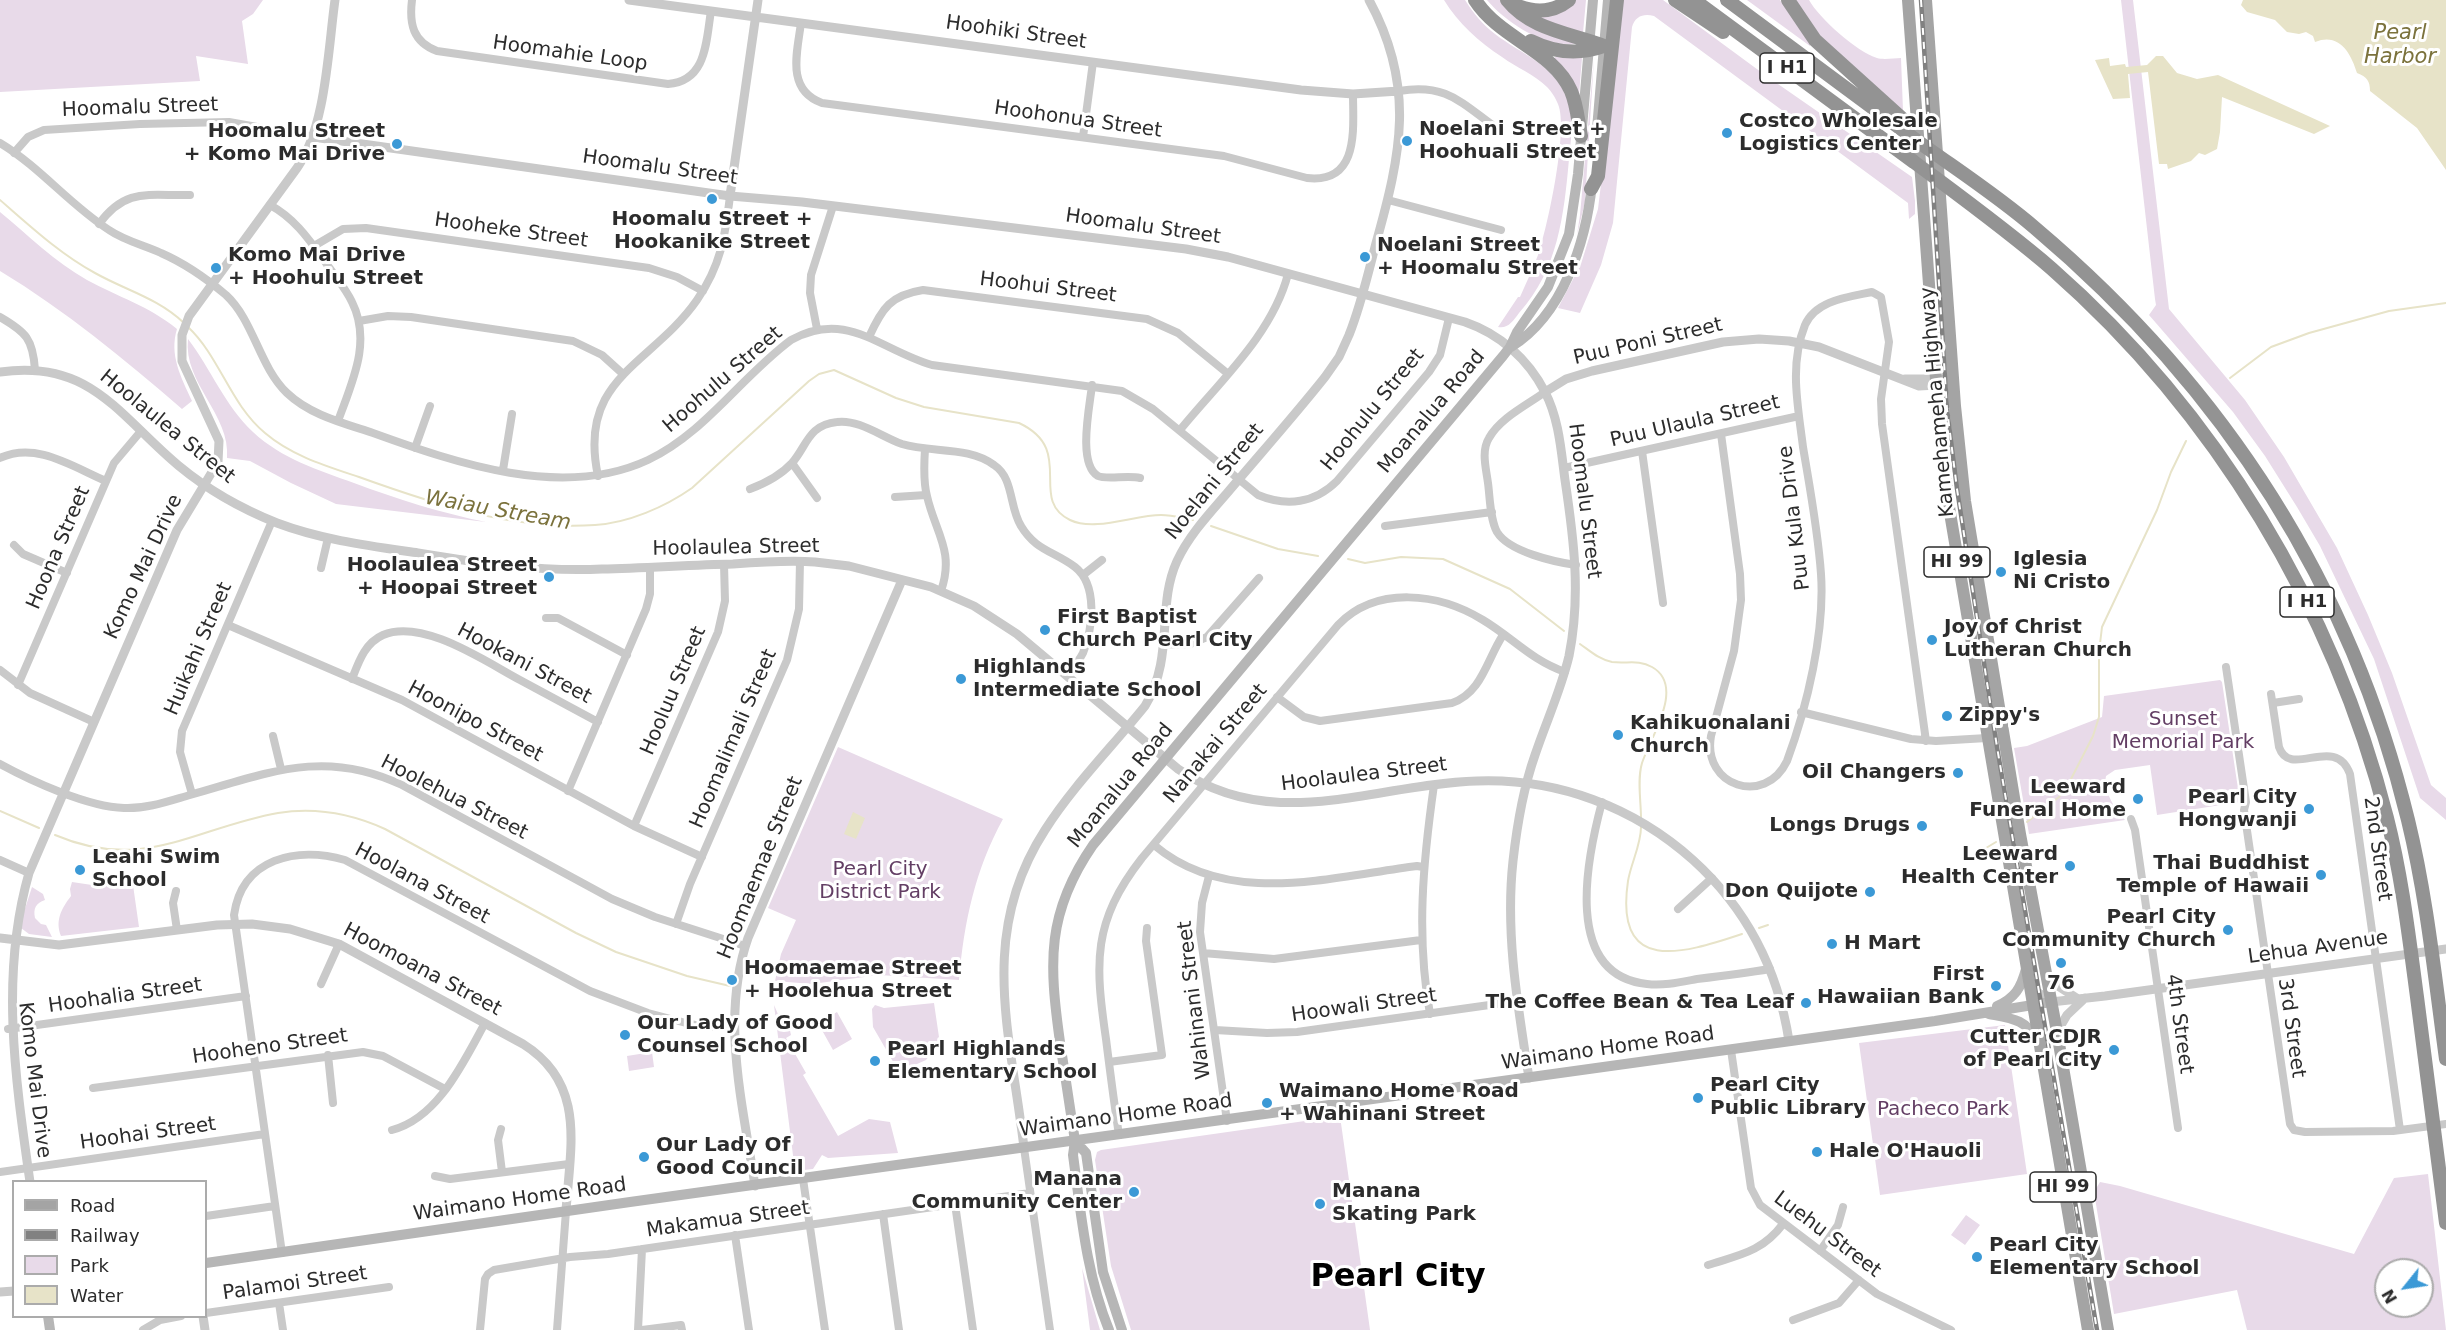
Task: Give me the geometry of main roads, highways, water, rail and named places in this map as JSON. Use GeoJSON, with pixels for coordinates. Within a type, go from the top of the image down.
{"type":"FeatureCollection","features":[{"type":"Feature","properties":{"kind":"highway"},"geometry":{"type":"LineString","coordinates":[[1475,0],[1487,16],[1549,62],[1563,77],[1575,100],[1581,136]]}},
{"type":"Feature","properties":{"kind":"highway"},"geometry":{"type":"LineString","coordinates":[[1508,0],[1524,15],[1545,28],[1589,46]]}},
{"type":"Feature","properties":{"kind":"highway"},"geometry":{"type":"LineString","coordinates":[[1508,0],[1519,7],[1540,11],[1559,7],[1569,0]]}},
{"type":"Feature","properties":{"kind":"highway"},"geometry":{"type":"LineString","coordinates":[[1591,189],[1598,176],[1617,0]]}},
{"type":"Feature","properties":{"kind":"highway"},"geometry":{"type":"LineString","coordinates":[[1675,0],[1879,136]]}},
{"type":"Feature","properties":{"kind":"highway","name":"I H1"},"geometry":{"type":"LineString","coordinates":[[1694,0],[2036,255],[2082,297],[2137,354],[2190,417],[2260,516],[2300,587],[2329,650],[2364,738],[2396,856],[2403,892],[2446,1223]]}},
{"type":"Feature","properties":{"kind":"highway","name":"I H1"},"geometry":{"type":"LineString","coordinates":[[1727,0],[2032,225],[2062,251],[2158,345],[2218,418],[2248,460],[2316,571],[2357,658],[2383,731],[2408,819],[2424,893],[2446,1059]]}},
{"type":"Feature","properties":{"kind":"highway"},"geometry":{"type":"LineString","coordinates":[[1788,0],[1815,40],[1970,179]]}},
{"type":"Feature","properties":{"kind":"highway"},"geometry":{"type":"LineString","coordinates":[[1506,32],[1517,34],[1552,50],[1604,46]]}},
{"type":"Feature","properties":{"kind":"main road","name":"Moanalua Road"},"geometry":{"type":"LineString","coordinates":[[1075,1141],[1053,987],[1053,949],[1057,922],[1068,889],[1084,858],[1510,347],[1516,332],[1548,286],[1565,247],[1573,218],[1593,0]]}},
{"type":"Feature","properties":{"kind":"main road","name":"Moanalua Road"},"geometry":{"type":"LineString","coordinates":[[1510,347],[1525,338],[1540,320],[1565,281],[1586,224],[1608,0]]}},
{"type":"Feature","properties":{"kind":"main road","name":"Kamehameha Highway"},"geometry":{"type":"LineString","coordinates":[[1908,0],[1936,381],[1952,533],[2088,1330]]}},
{"type":"Feature","properties":{"kind":"main road"},"geometry":{"type":"LineString","coordinates":[[1911,35],[1927,5],[1919,0]]}},
{"type":"Feature","properties":{"kind":"main road","name":"Kamehameha Highway"},"geometry":{"type":"LineString","coordinates":[[1927,5],[1953,380],[1967,518],[2020,834],[2057,1032],[2108,1330]]}},
{"type":"Feature","properties":{"kind":"main road"},"geometry":{"type":"LineString","coordinates":[[1982,1013],[2013,998],[2022,983],[2026,969]]}},
{"type":"Feature","properties":{"kind":"main road","name":"Waimano Home Road"},"geometry":{"type":"LineString","coordinates":[[207,1263],[1731,1050],[2051,1002]]}},
{"type":"Feature","properties":{"kind":"main road"},"geometry":{"type":"LineString","coordinates":[[1982,1013],[2022,1022],[2032,1030],[2039,1044]]}},
{"type":"Feature","properties":{"kind":"main road"},"geometry":{"type":"LineString","coordinates":[[1075,1141],[1073,1155],[1086,1248],[1095,1290],[1108,1330]]}},
{"type":"Feature","properties":{"kind":"main road"},"geometry":{"type":"LineString","coordinates":[[1075,1141],[1086,1153],[1103,1272],[1122,1330]]}},
{"type":"Feature","properties":{"kind":"water","name":"Pearl Harbor"},"geometry":{"type":"Polygon","coordinates":[[[2243,0],[2446,0],[2446,170],[2417,128],[2370,91],[2367,80],[2357,73],[2343,46],[2331,40],[2315,42],[2313,36],[2306,32],[2299,34],[2287,32],[2275,20],[2247,12],[2241,5],[2243,0]]]}},
{"type":"Feature","properties":{"kind":"water"},"geometry":{"type":"Polygon","coordinates":[[[2156,56],[2163,56],[2177,73],[2197,79],[2218,75],[2330,126],[2314,134],[2222,97],[2217,149],[2205,155],[2199,153],[2191,161],[2168,169],[2167,164],[2159,164],[2148,72],[2128,74],[2130,98],[2113,99],[2095,60],[2109,58],[2110,66],[2125,64],[2126,67],[2147,65],[2156,56]]]}},
{"type":"Feature","properties":{"kind":"water"},"geometry":{"type":"Polygon","coordinates":[[[853,812],[865,818],[856,839],[844,834],[853,812]]]}},
{"type":"Feature","properties":{"kind":"waterway","name":"Waiau Stream"},"geometry":{"type":"LineString","coordinates":[[0,200],[70,257],[106,279],[163,307],[184,323]]}},
{"type":"Feature","properties":{"kind":"waterway","name":"Waiau Stream"},"geometry":{"type":"LineString","coordinates":[[2230,378],[2271,347],[2309,333],[2389,311],[2446,303]]}},
{"type":"Feature","properties":{"kind":"waterway","name":"Waiau Stream"},"geometry":{"type":"LineString","coordinates":[[188,327],[209,352],[234,395],[253,421],[286,448],[322,464],[416,497],[505,520],[565,526],[608,524],[658,508],[692,488],[809,381],[819,374],[834,370],[896,398],[924,407],[1019,423],[1036,434],[1045,447],[1049,460],[1052,500],[1058,511],[1070,520],[1103,524],[1161,515],[1193,520]]}},
{"type":"Feature","properties":{"kind":"waterway","name":"Waiau Stream"},"geometry":{"type":"LineString","coordinates":[[2027,822],[2059,797],[2093,736],[2099,717],[2099,652],[2102,627],[2157,510],[2171,472],[2186,441]]}},
{"type":"Feature","properties":{"kind":"waterway","name":"Waiau Stream"},"geometry":{"type":"LineString","coordinates":[[1211,526],[1278,549],[1318,556]]}},
{"type":"Feature","properties":{"kind":"waterway","name":"Waiau Stream"},"geometry":{"type":"LineString","coordinates":[[1348,559],[1365,563],[1401,557],[1443,559],[1510,589],[1564,631]]}},
{"type":"Feature","properties":{"kind":"waterway","name":"Waiau Stream"},"geometry":{"type":"LineString","coordinates":[[1580,644],[1608,661],[1637,662],[1652,667],[1662,676],[1666,686],[1663,713],[1642,763],[1639,783],[1641,818]]}},
{"type":"Feature","properties":{"kind":"waterway"},"geometry":{"type":"LineString","coordinates":[[0,811],[39,828]]}},
{"type":"Feature","properties":{"kind":"waterway"},"geometry":{"type":"LineString","coordinates":[[55,835],[87,846],[116,850],[143,849],[168,844],[248,820],[292,811],[319,811],[360,819],[385,829],[576,933],[616,952],[687,976],[730,986]]}},
{"type":"Feature","properties":{"kind":"waterway","name":"Waiau Stream"},"geometry":{"type":"LineString","coordinates":[[1641,827],[1628,881],[1626,911],[1631,932],[1642,944],[1657,950],[1676,951],[1742,934]]}},
{"type":"Feature","properties":{"kind":"waterway","name":"Waiau Stream"},"geometry":{"type":"LineString","coordinates":[[1986,848],[1996,842]]}},
{"type":"Feature","properties":{"kind":"waterway","name":"Waiau Stream"},"geometry":{"type":"LineString","coordinates":[[1759,928],[1768,925]]}},
{"type":"Feature","properties":{"kind":"railway"},"geometry":{"type":"LineString","coordinates":[[1921,0],[1947,409],[1957,489],[1997,747],[2097,1330]]}},
{"type":"Feature","properties":{"kind":"place","name":"Costco Wholesale Logistics Center"},"geometry":{"type":"Point","coordinates":[1727,133]}},
{"type":"Feature","properties":{"kind":"place","name":"Noelani Street + Hoohuali Street"},"geometry":{"type":"Point","coordinates":[1407,141]}},
{"type":"Feature","properties":{"kind":"place","name":"Hoomalu Street + Komo Mai Drive"},"geometry":{"type":"Point","coordinates":[397,144]}},
{"type":"Feature","properties":{"kind":"place","name":"Hoomalu Street + Hookanike Street"},"geometry":{"type":"Point","coordinates":[712,199]}},
{"type":"Feature","properties":{"kind":"place","name":"Noelani Street + Hoomalu Street"},"geometry":{"type":"Point","coordinates":[1365,257]}},
{"type":"Feature","properties":{"kind":"place","name":"Komo Mai Drive + Hoohulu Street"},"geometry":{"type":"Point","coordinates":[216,268]}},
{"type":"Feature","properties":{"kind":"place","name":"Iglesia Ni Cristo"},"geometry":{"type":"Point","coordinates":[2001,572]}},
{"type":"Feature","properties":{"kind":"place","name":"Hoolaulea Street + Hoopai Street"},"geometry":{"type":"Point","coordinates":[549,577]}},
{"type":"Feature","properties":{"kind":"place","name":"First Baptist Church Pearl City"},"geometry":{"type":"Point","coordinates":[1045,630]}},
{"type":"Feature","properties":{"kind":"place","name":"Joy of Christ Lutheran Church"},"geometry":{"type":"Point","coordinates":[1932,640]}},
{"type":"Feature","properties":{"kind":"place","name":"Highlands Intermediate School"},"geometry":{"type":"Point","coordinates":[961,679]}},
{"type":"Feature","properties":{"kind":"place","name":"Zippy's"},"geometry":{"type":"Point","coordinates":[1947,716]}},
{"type":"Feature","properties":{"kind":"place","name":"Kahikuonalani Church"},"geometry":{"type":"Point","coordinates":[1618,735]}},
{"type":"Feature","properties":{"kind":"place","name":"Oil Changers"},"geometry":{"type":"Point","coordinates":[1958,773]}},
{"type":"Feature","properties":{"kind":"place","name":"Leeward Funeral Home"},"geometry":{"type":"Point","coordinates":[2138,799]}},
{"type":"Feature","properties":{"kind":"place","name":"Pearl City Hongwanji"},"geometry":{"type":"Point","coordinates":[2309,809]}},
{"type":"Feature","properties":{"kind":"place","name":"Longs Drugs"},"geometry":{"type":"Point","coordinates":[1922,826]}},
{"type":"Feature","properties":{"kind":"place","name":"Leeward Health Center"},"geometry":{"type":"Point","coordinates":[2070,866]}},
{"type":"Feature","properties":{"kind":"place","name":"Leahi Swim School"},"geometry":{"type":"Point","coordinates":[80,870]}},
{"type":"Feature","properties":{"kind":"place","name":"Thai Buddhist Temple of Hawaii"},"geometry":{"type":"Point","coordinates":[2321,875]}},
{"type":"Feature","properties":{"kind":"place","name":"Don Quijote"},"geometry":{"type":"Point","coordinates":[1870,892]}},
{"type":"Feature","properties":{"kind":"place","name":"Pearl City Community Church"},"geometry":{"type":"Point","coordinates":[2228,930]}},
{"type":"Feature","properties":{"kind":"place","name":"H Mart"},"geometry":{"type":"Point","coordinates":[1832,944]}},
{"type":"Feature","properties":{"kind":"place","name":"76"},"geometry":{"type":"Point","coordinates":[2061,963]}},
{"type":"Feature","properties":{"kind":"place","name":"Hoomaemae Street + Hoolehua Street"},"geometry":{"type":"Point","coordinates":[732,980]}},
{"type":"Feature","properties":{"kind":"place","name":"First Hawaiian Bank"},"geometry":{"type":"Point","coordinates":[1996,986]}},
{"type":"Feature","properties":{"kind":"place","name":"The Coffee Bean & Tea Leaf"},"geometry":{"type":"Point","coordinates":[1806,1003]}},
{"type":"Feature","properties":{"kind":"place","name":"Our Lady of Good Counsel School"},"geometry":{"type":"Point","coordinates":[625,1035]}},
{"type":"Feature","properties":{"kind":"place","name":"Cutter CDJR of Pearl City"},"geometry":{"type":"Point","coordinates":[2114,1050]}},
{"type":"Feature","properties":{"kind":"place","name":"Pearl Highlands Elementary School"},"geometry":{"type":"Point","coordinates":[875,1061]}},
{"type":"Feature","properties":{"kind":"place","name":"Pearl City Public Library"},"geometry":{"type":"Point","coordinates":[1698,1098]}},
{"type":"Feature","properties":{"kind":"place","name":"Waimano Home Road + Wahinani Street"},"geometry":{"type":"Point","coordinates":[1267,1103]}},
{"type":"Feature","properties":{"kind":"place","name":"Hale O'Hauoli"},"geometry":{"type":"Point","coordinates":[1817,1152]}},
{"type":"Feature","properties":{"kind":"place","name":"Our Lady Of Good Council"},"geometry":{"type":"Point","coordinates":[644,1157]}},
{"type":"Feature","properties":{"kind":"place","name":"Manana Community Center"},"geometry":{"type":"Point","coordinates":[1134,1192]}},
{"type":"Feature","properties":{"kind":"place","name":"Manana Skating Park"},"geometry":{"type":"Point","coordinates":[1320,1204]}},
{"type":"Feature","properties":{"kind":"place","name":"Pearl City Elementary School"},"geometry":{"type":"Point","coordinates":[1977,1257]}},
{"type":"Feature","properties":{"kind":"district","name":"Pearl City"},"geometry":{"type":"Point","coordinates":[1398,1278]}},
{"type":"Feature","properties":{"kind":"park label","name":"Sunset Memorial Park"},"geometry":{"type":"Point","coordinates":[2183,732]}},
{"type":"Feature","properties":{"kind":"park label","name":"Pearl City District Park"},"geometry":{"type":"Point","coordinates":[880,882]}},
{"type":"Feature","properties":{"kind":"park label","name":"Pacheco Park"},"geometry":{"type":"Point","coordinates":[1943,1110]}}]}
